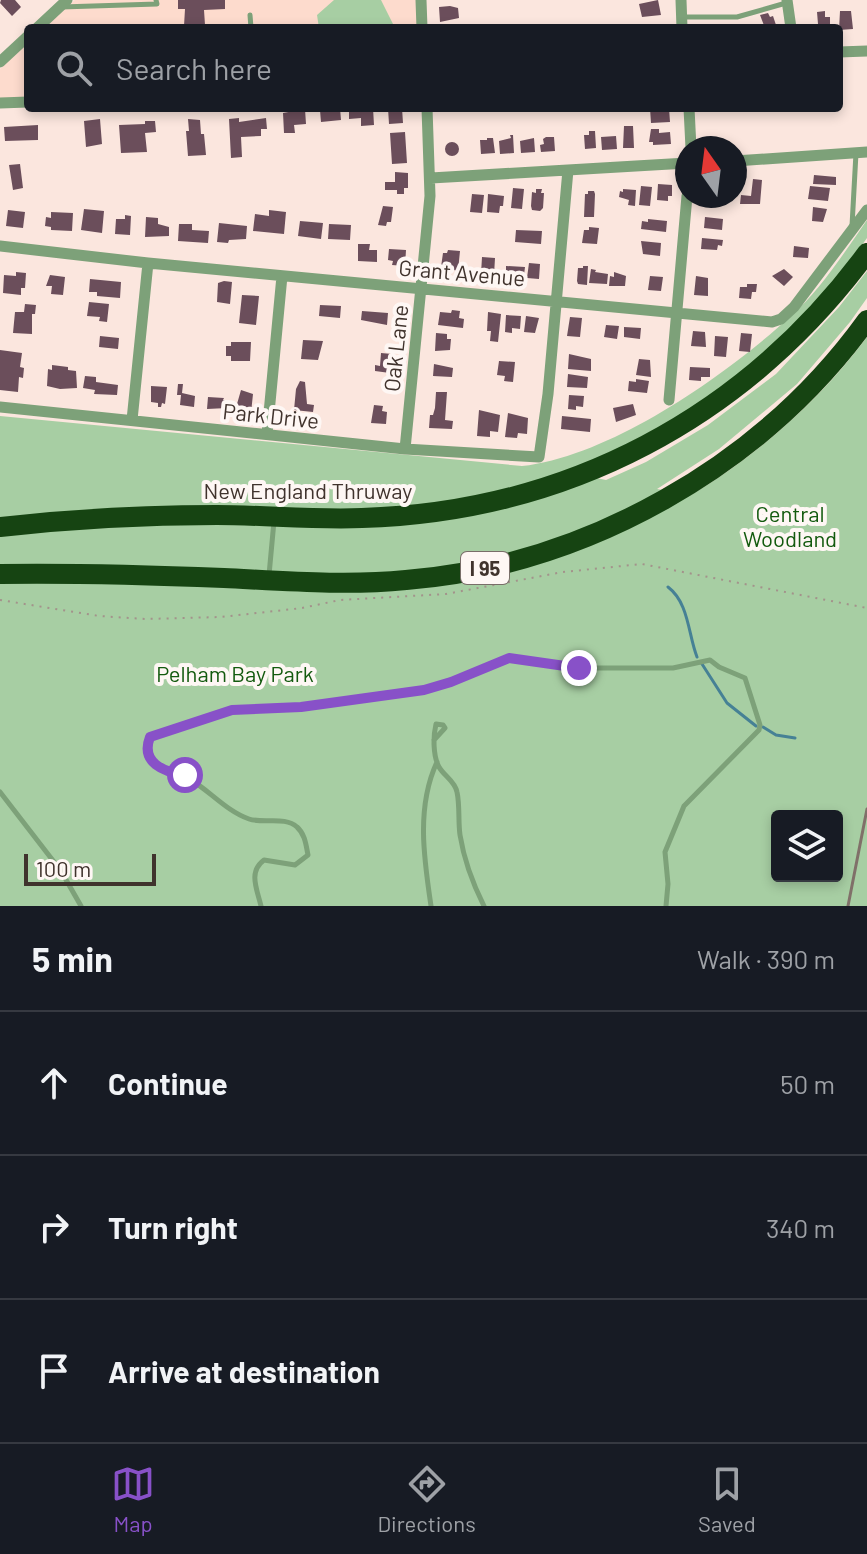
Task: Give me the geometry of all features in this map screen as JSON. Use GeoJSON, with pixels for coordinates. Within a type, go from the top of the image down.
{"type":"FeatureCollection","features":[{"type":"Feature","properties":{"kind":"highway","name":"New England Thruway"},"geometry":{"type":"LineString","coordinates":[[0,527],[140,517],[363,518],[446,511],[568,482],[683,425],[761,368],[819,313],[867,253]]}},
{"type":"Feature","properties":{"kind":"highway","name":"I 95"},"geometry":{"type":"LineString","coordinates":[[0,574],[111,574],[357,583],[440,576],[535,555],[613,527],[699,478],[757,435],[811,386],[867,320]]}},
{"type":"Feature","properties":{"kind":"street"},"geometry":{"type":"LineString","coordinates":[[421,0],[422,24]]}},
{"type":"Feature","properties":{"kind":"street"},"geometry":{"type":"LineString","coordinates":[[681,0],[682,23]]}},
{"type":"Feature","properties":{"kind":"street"},"geometry":{"type":"LineString","coordinates":[[787,1],[790,24]]}},
{"type":"Feature","properties":{"kind":"street"},"geometry":{"type":"LineString","coordinates":[[41,24],[63,3]]}},
{"type":"Feature","properties":{"kind":"street"},"geometry":{"type":"LineString","coordinates":[[0,62],[24,40]]}},
{"type":"Feature","properties":{"kind":"street"},"geometry":{"type":"LineString","coordinates":[[843,52],[867,51]]}},
{"type":"Feature","properties":{"kind":"street"},"geometry":{"type":"LineString","coordinates":[[0,103],[24,102]]}},
{"type":"Feature","properties":{"kind":"street","name":"Oak Lane"},"geometry":{"type":"LineString","coordinates":[[405,449],[431,178],[427,112]]}},
{"type":"Feature","properties":{"kind":"street"},"geometry":{"type":"LineString","coordinates":[[689,112],[690,136]]}},
{"type":"Feature","properties":{"kind":"street"},"geometry":{"type":"LineString","coordinates":[[747,160],[861,152]]}},
{"type":"Feature","properties":{"kind":"street"},"geometry":{"type":"LineString","coordinates":[[431,178],[675,164]]}},
{"type":"Feature","properties":{"kind":"street"},"geometry":{"type":"LineString","coordinates":[[557,301],[568,170]]}},
{"type":"Feature","properties":{"kind":"street"},"geometry":{"type":"LineString","coordinates":[[669,400],[686,208]]}},
{"type":"Feature","properties":{"kind":"street","name":"Grant Avenue"},"geometry":{"type":"LineString","coordinates":[[0,246],[148,263],[772,322],[781,319],[801,297],[867,210]]}},
{"type":"Feature","properties":{"kind":"street"},"geometry":{"type":"LineString","coordinates":[[132,420],[148,263]]}},
{"type":"Feature","properties":{"kind":"street"},"geometry":{"type":"LineString","coordinates":[[267,434],[282,276]]}},
{"type":"Feature","properties":{"kind":"street","name":"Park Drive"},"geometry":{"type":"LineString","coordinates":[[0,407],[405,449],[539,457],[557,301]]}},
{"type":"Feature","properties":{"kind":"lane"},"geometry":{"type":"LineString","coordinates":[[63,3],[157,4],[156,0]]}},
{"type":"Feature","properties":{"kind":"lane"},"geometry":{"type":"LineString","coordinates":[[682,23],[737,17],[787,1]]}},
{"type":"Feature","properties":{"kind":"lane"},"geometry":{"type":"LineString","coordinates":[[250,15],[251,24]]}},
{"type":"Feature","properties":{"kind":"lane"},"geometry":{"type":"LineString","coordinates":[[852,231],[861,152]]}},
{"type":"Feature","properties":{"kind":"lane"},"geometry":{"type":"LineString","coordinates":[[269,580],[275,516]]}},
{"type":"Feature","properties":{"kind":"lane"},"geometry":{"type":"LineString","coordinates":[[261,906],[254,875],[258,864],[264,860],[295,865],[308,855],[298,827],[287,821],[250,819],[233,811],[185,775],[157,768],[146,746],[150,737],[232,710],[301,707],[424,690],[463,678],[509,658],[579,668],[673,668],[710,660],[745,678],[760,725],[759,730],[684,806],[665,852],[668,884],[666,906]]}},
{"type":"Feature","properties":{"kind":"lane"},"geometry":{"type":"LineString","coordinates":[[434,740],[438,766],[457,787],[460,835],[484,906]]}},
{"type":"Feature","properties":{"kind":"lane"},"geometry":{"type":"LineString","coordinates":[[431,906],[423,852],[424,821],[426,793],[437,761]]}},
{"type":"Feature","properties":{"kind":"lane"},"geometry":{"type":"LineString","coordinates":[[0,792],[61,871],[81,906]]}},
{"type":"Feature","properties":{"kind":"path"},"geometry":{"type":"LineString","coordinates":[[0,600],[114,617],[221,617],[302,608],[340,600],[446,594],[563,572],[642,564],[867,608]]}},
{"type":"Feature","properties":{"kind":"shaded area"},"geometry":{"type":"Polygon","coordinates":[[[75,0],[417,0],[418,24],[48,24],[75,0]]]}},
{"type":"Feature","properties":{"kind":"shaded area"},"geometry":{"type":"Polygon","coordinates":[[[24,47],[24,98],[0,99],[0,69],[24,47]]]}},
{"type":"Feature","properties":{"kind":"green space"},"geometry":{"type":"Polygon","coordinates":[[[334,0],[381,0],[393,24],[318,24],[317,15],[334,0]]]}},
{"type":"Feature","properties":{"kind":"green space","name":"Pelham Bay Park"},"geometry":{"type":"Polygon","coordinates":[[[867,220],[867,238],[840,276],[796,325],[740,376],[691,411],[571,473],[606,480],[646,462],[708,425],[776,374],[839,307],[867,271],[867,298],[797,384],[719,449],[657,489],[691,495],[740,463],[808,404],[867,337],[867,906],[0,906],[0,416],[522,466],[592,447],[665,410],[764,339],[802,305],[832,270],[867,220]]]}},
{"type":"Feature","properties":{"kind":"building"},"geometry":{"type":"Polygon","coordinates":[[[1,0],[15,0],[21,7],[12,16],[0,3],[1,0]]]}},
{"type":"Feature","properties":{"kind":"building"},"geometry":{"type":"Polygon","coordinates":[[[178,0],[225,0],[225,9],[204,10],[205,24],[184,24],[185,9],[178,9],[178,0]]]}},
{"type":"Feature","properties":{"kind":"building"},"geometry":{"type":"Polygon","coordinates":[[[658,0],[661,15],[642,17],[639,4],[658,0]]]}},
{"type":"Feature","properties":{"kind":"building"},"geometry":{"type":"Polygon","coordinates":[[[439,7],[458,8],[459,18],[440,22],[439,7]]]}},
{"type":"Feature","properties":{"kind":"building"},"geometry":{"type":"Polygon","coordinates":[[[825,11],[825,17],[830,17],[830,24],[818,24],[817,12],[825,11]]]}},
{"type":"Feature","properties":{"kind":"building"},"geometry":{"type":"Polygon","coordinates":[[[840,11],[851,11],[853,29],[843,30],[843,24],[839,24],[840,11]]]}},
{"type":"Feature","properties":{"kind":"building"},"geometry":{"type":"Polygon","coordinates":[[[768,13],[776,24],[763,24],[760,15],[768,13]]]}},
{"type":"Feature","properties":{"kind":"building"},"geometry":{"type":"Polygon","coordinates":[[[305,112],[306,124],[294,125],[295,133],[284,133],[283,113],[305,112]]]}},
{"type":"Feature","properties":{"kind":"building"},"geometry":{"type":"Polygon","coordinates":[[[320,112],[340,112],[341,120],[321,122],[320,112]]]}},
{"type":"Feature","properties":{"kind":"building"},"geometry":{"type":"Polygon","coordinates":[[[349,112],[373,112],[374,125],[361,126],[361,118],[349,119],[349,112]]]}},
{"type":"Feature","properties":{"kind":"building"},"geometry":{"type":"Polygon","coordinates":[[[388,112],[402,112],[403,123],[389,124],[388,112]]]}},
{"type":"Feature","properties":{"kind":"building"},"geometry":{"type":"Polygon","coordinates":[[[650,112],[669,112],[670,122],[651,123],[650,112]]]}},
{"type":"Feature","properties":{"kind":"building"},"geometry":{"type":"Polygon","coordinates":[[[239,118],[239,122],[266,118],[267,129],[261,129],[261,136],[241,137],[242,157],[231,158],[229,119],[239,118]]]}},
{"type":"Feature","properties":{"kind":"building"},"geometry":{"type":"Polygon","coordinates":[[[100,119],[102,144],[86,147],[84,121],[100,119]]]}},
{"type":"Feature","properties":{"kind":"building"},"geometry":{"type":"Polygon","coordinates":[[[188,119],[200,120],[206,155],[188,156],[188,119]]]}},
{"type":"Feature","properties":{"kind":"building"},"geometry":{"type":"Polygon","coordinates":[[[145,121],[155,121],[156,132],[145,133],[147,152],[121,153],[119,125],[145,124],[145,121]]]}},
{"type":"Feature","properties":{"kind":"building"},"geometry":{"type":"Polygon","coordinates":[[[38,125],[38,140],[5,141],[4,127],[38,125]]]}},
{"type":"Feature","properties":{"kind":"building"},"geometry":{"type":"Polygon","coordinates":[[[624,126],[633,126],[634,148],[623,148],[624,126]]]}},
{"type":"Feature","properties":{"kind":"building"},"geometry":{"type":"Polygon","coordinates":[[[651,129],[659,129],[659,133],[670,132],[671,144],[653,145],[649,142],[651,129]]]}},
{"type":"Feature","properties":{"kind":"building"},"geometry":{"type":"Polygon","coordinates":[[[589,131],[595,131],[596,148],[585,149],[584,135],[589,135],[589,131]]]}},
{"type":"Feature","properties":{"kind":"building"},"geometry":{"type":"Polygon","coordinates":[[[405,132],[407,163],[392,164],[390,133],[405,132]]]}},
{"type":"Feature","properties":{"kind":"building"},"geometry":{"type":"Polygon","coordinates":[[[510,135],[513,135],[514,153],[500,154],[499,141],[511,138],[510,135]]]}},
{"type":"Feature","properties":{"kind":"building"},"geometry":{"type":"Polygon","coordinates":[[[616,136],[617,149],[602,150],[601,137],[616,136]]]}},
{"type":"Feature","properties":{"kind":"building"},"geometry":{"type":"Polygon","coordinates":[[[546,137],[554,137],[555,151],[541,152],[540,145],[544,144],[546,137]]]}},
{"type":"Feature","properties":{"kind":"building"},"geometry":{"type":"Polygon","coordinates":[[[493,138],[495,153],[481,154],[480,140],[493,138]]]}},
{"type":"Feature","properties":{"kind":"building"},"geometry":{"type":"Polygon","coordinates":[[[534,138],[535,152],[521,153],[520,141],[534,138]]]}},
{"type":"Feature","properties":{"kind":"building"},"geometry":{"type":"Polygon","coordinates":[[[452,142],[459,149],[452,156],[445,149],[452,142]]]}},
{"type":"Feature","properties":{"kind":"building"},"geometry":{"type":"Polygon","coordinates":[[[20,164],[23,188],[13,190],[9,165],[20,164]]]}},
{"type":"Feature","properties":{"kind":"building"},"geometry":{"type":"Polygon","coordinates":[[[395,172],[408,173],[408,188],[404,188],[404,194],[397,194],[397,190],[385,190],[385,182],[395,182],[395,172]]]}},
{"type":"Feature","properties":{"kind":"building"},"geometry":{"type":"Polygon","coordinates":[[[814,175],[836,177],[836,185],[813,184],[814,175]]]}},
{"type":"Feature","properties":{"kind":"building"},"geometry":{"type":"Polygon","coordinates":[[[753,179],[762,180],[760,204],[747,204],[747,196],[751,196],[753,179]]]}},
{"type":"Feature","properties":{"kind":"building"},"geometry":{"type":"Polygon","coordinates":[[[658,184],[672,185],[672,196],[668,196],[668,201],[657,200],[658,184]]]}},
{"type":"Feature","properties":{"kind":"building"},"geometry":{"type":"Polygon","coordinates":[[[641,186],[652,187],[650,206],[639,205],[641,186]]]}},
{"type":"Feature","properties":{"kind":"building"},"geometry":{"type":"Polygon","coordinates":[[[810,186],[830,188],[828,201],[808,199],[810,186]]]}},
{"type":"Feature","properties":{"kind":"building"},"geometry":{"type":"Polygon","coordinates":[[[513,188],[524,189],[522,209],[511,208],[513,188]]]}},
{"type":"Feature","properties":{"kind":"building"},"geometry":{"type":"Polygon","coordinates":[[[536,189],[542,189],[541,193],[544,193],[540,211],[532,210],[531,206],[532,192],[536,193],[536,189]]]}},
{"type":"Feature","properties":{"kind":"building"},"geometry":{"type":"Polygon","coordinates":[[[623,189],[636,190],[635,206],[628,205],[629,200],[619,197],[623,189]]]}},
{"type":"Feature","properties":{"kind":"building"},"geometry":{"type":"Polygon","coordinates":[[[588,191],[595,194],[594,217],[584,217],[585,194],[588,191]]]}},
{"type":"Feature","properties":{"kind":"building"},"geometry":{"type":"Polygon","coordinates":[[[472,194],[484,195],[482,213],[470,212],[472,194]]]}},
{"type":"Feature","properties":{"kind":"building"},"geometry":{"type":"Polygon","coordinates":[[[488,194],[504,196],[499,213],[487,212],[488,194]]]}},
{"type":"Feature","properties":{"kind":"building"},"geometry":{"type":"Polygon","coordinates":[[[383,206],[393,207],[391,222],[387,222],[386,226],[378,225],[383,206]]]}},
{"type":"Feature","properties":{"kind":"building"},"geometry":{"type":"Polygon","coordinates":[[[813,207],[827,209],[823,222],[812,221],[813,207]]]}},
{"type":"Feature","properties":{"kind":"building"},"geometry":{"type":"Polygon","coordinates":[[[84,209],[104,211],[102,233],[81,230],[84,209]]]}},
{"type":"Feature","properties":{"kind":"building"},"geometry":{"type":"Polygon","coordinates":[[[8,210],[25,212],[23,228],[6,226],[8,210]]]}},
{"type":"Feature","properties":{"kind":"building"},"geometry":{"type":"Polygon","coordinates":[[[269,210],[286,212],[284,234],[253,231],[255,214],[269,216],[269,210]]]}},
{"type":"Feature","properties":{"kind":"building"},"geometry":{"type":"Polygon","coordinates":[[[51,212],[73,213],[72,231],[51,230],[51,227],[45,226],[46,217],[51,218],[51,212]]]}},
{"type":"Feature","properties":{"kind":"building"},"geometry":{"type":"Polygon","coordinates":[[[125,215],[131,216],[130,235],[115,234],[116,219],[125,219],[125,215]]]}},
{"type":"Feature","properties":{"kind":"building"},"geometry":{"type":"Polygon","coordinates":[[[146,217],[158,218],[158,224],[169,227],[169,236],[145,237],[146,217]]]}},
{"type":"Feature","properties":{"kind":"building"},"geometry":{"type":"Polygon","coordinates":[[[705,217],[723,219],[722,230],[704,228],[705,217]]]}},
{"type":"Feature","properties":{"kind":"building"},"geometry":{"type":"Polygon","coordinates":[[[648,219],[667,221],[666,232],[641,229],[642,221],[648,222],[648,219]]]}},
{"type":"Feature","properties":{"kind":"building"},"geometry":{"type":"Polygon","coordinates":[[[300,221],[323,223],[321,239],[298,236],[300,221]]]}},
{"type":"Feature","properties":{"kind":"building"},"geometry":{"type":"Polygon","coordinates":[[[219,223],[247,226],[246,239],[217,242],[219,223]]]}},
{"type":"Feature","properties":{"kind":"building"},"geometry":{"type":"Polygon","coordinates":[[[179,224],[192,224],[192,230],[209,231],[208,243],[178,241],[179,224]]]}},
{"type":"Feature","properties":{"kind":"building"},"geometry":{"type":"Polygon","coordinates":[[[329,224],[351,225],[350,240],[328,239],[329,224]]]}},
{"type":"Feature","properties":{"kind":"building"},"geometry":{"type":"Polygon","coordinates":[[[589,227],[599,228],[597,244],[582,243],[584,230],[589,230],[589,227]]]}},
{"type":"Feature","properties":{"kind":"building"},"geometry":{"type":"Polygon","coordinates":[[[516,230],[542,231],[541,244],[515,242],[516,230]]]}},
{"type":"Feature","properties":{"kind":"building"},"geometry":{"type":"Polygon","coordinates":[[[702,238],[723,240],[722,246],[718,245],[717,250],[701,249],[702,238]]]}},
{"type":"Feature","properties":{"kind":"building"},"geometry":{"type":"Polygon","coordinates":[[[641,241],[661,243],[660,256],[643,254],[641,241]]]}},
{"type":"Feature","properties":{"kind":"building"},"geometry":{"type":"Polygon","coordinates":[[[358,244],[370,244],[369,250],[377,250],[377,262],[358,261],[358,244]]]}},
{"type":"Feature","properties":{"kind":"building"},"geometry":{"type":"Polygon","coordinates":[[[794,246],[809,248],[808,258],[793,257],[794,246]]]}},
{"type":"Feature","properties":{"kind":"building"},"geometry":{"type":"Polygon","coordinates":[[[389,249],[406,250],[405,266],[392,265],[393,261],[388,260],[389,249]]]}},
{"type":"Feature","properties":{"kind":"building"},"geometry":{"type":"Polygon","coordinates":[[[460,251],[458,271],[441,267],[443,253],[460,251]]]}},
{"type":"Feature","properties":{"kind":"building"},"geometry":{"type":"Polygon","coordinates":[[[482,257],[495,258],[494,275],[481,274],[482,257]]]}},
{"type":"Feature","properties":{"kind":"building"},"geometry":{"type":"Polygon","coordinates":[[[529,263],[540,264],[539,279],[527,278],[529,263]]]}},
{"type":"Feature","properties":{"kind":"building"},"geometry":{"type":"Polygon","coordinates":[[[506,266],[525,267],[524,275],[506,276],[506,266]]]}},
{"type":"Feature","properties":{"kind":"building"},"geometry":{"type":"Polygon","coordinates":[[[588,266],[587,285],[578,284],[577,281],[578,268],[588,266]]]}},
{"type":"Feature","properties":{"kind":"building"},"geometry":{"type":"Polygon","coordinates":[[[591,269],[608,274],[607,284],[589,283],[591,269]]]}},
{"type":"Feature","properties":{"kind":"building"},"geometry":{"type":"Polygon","coordinates":[[[784,269],[793,277],[784,286],[772,276],[784,269]]]}},
{"type":"Feature","properties":{"kind":"building"},"geometry":{"type":"Polygon","coordinates":[[[16,272],[26,273],[21,295],[3,293],[4,275],[16,276],[16,272]]]}},
{"type":"Feature","properties":{"kind":"building"},"geometry":{"type":"Polygon","coordinates":[[[614,272],[626,276],[625,286],[609,286],[610,276],[614,277],[614,272]]]}},
{"type":"Feature","properties":{"kind":"building"},"geometry":{"type":"Polygon","coordinates":[[[50,275],[65,277],[63,295],[51,294],[52,286],[46,286],[50,275]]]}},
{"type":"Feature","properties":{"kind":"building"},"geometry":{"type":"Polygon","coordinates":[[[650,276],[663,277],[661,291],[648,290],[650,276]]]}},
{"type":"Feature","properties":{"kind":"building"},"geometry":{"type":"Polygon","coordinates":[[[696,276],[708,278],[708,296],[694,295],[696,276]]]}},
{"type":"Feature","properties":{"kind":"building"},"geometry":{"type":"Polygon","coordinates":[[[90,279],[121,282],[120,298],[97,296],[97,292],[89,292],[90,279]]]}},
{"type":"Feature","properties":{"kind":"building"},"geometry":{"type":"Polygon","coordinates":[[[232,282],[230,304],[217,302],[218,283],[232,282]]]}},
{"type":"Feature","properties":{"kind":"building"},"geometry":{"type":"Polygon","coordinates":[[[747,284],[757,284],[756,292],[752,292],[751,299],[739,298],[740,287],[747,287],[747,284]]]}},
{"type":"Feature","properties":{"kind":"building"},"geometry":{"type":"Polygon","coordinates":[[[242,295],[259,296],[256,325],[239,323],[242,295]]]}},
{"type":"Feature","properties":{"kind":"building"},"geometry":{"type":"Polygon","coordinates":[[[89,302],[109,304],[107,322],[99,321],[100,317],[87,316],[89,302]]]}},
{"type":"Feature","properties":{"kind":"building"},"geometry":{"type":"Polygon","coordinates":[[[25,304],[36,305],[35,314],[32,314],[32,334],[13,333],[15,312],[24,312],[25,304]]]}},
{"type":"Feature","properties":{"kind":"building"},"geometry":{"type":"Polygon","coordinates":[[[320,305],[341,306],[340,318],[319,316],[320,305]]]}},
{"type":"Feature","properties":{"kind":"building"},"geometry":{"type":"Polygon","coordinates":[[[452,310],[460,311],[459,318],[464,319],[463,328],[438,325],[440,312],[451,313],[452,310]]]}},
{"type":"Feature","properties":{"kind":"building"},"geometry":{"type":"Polygon","coordinates":[[[362,311],[388,313],[387,325],[361,320],[362,311]]]}},
{"type":"Feature","properties":{"kind":"building"},"geometry":{"type":"Polygon","coordinates":[[[488,312],[501,314],[498,342],[490,341],[488,312]]]}},
{"type":"Feature","properties":{"kind":"building"},"geometry":{"type":"Polygon","coordinates":[[[506,315],[521,316],[520,329],[512,328],[512,333],[505,332],[506,315]]]}},
{"type":"Feature","properties":{"kind":"building"},"geometry":{"type":"Polygon","coordinates":[[[526,316],[539,318],[535,333],[524,332],[526,316]]]}},
{"type":"Feature","properties":{"kind":"building"},"geometry":{"type":"Polygon","coordinates":[[[570,317],[582,318],[580,337],[567,336],[570,317]]]}},
{"type":"Feature","properties":{"kind":"building"},"geometry":{"type":"Polygon","coordinates":[[[606,325],[619,326],[617,339],[604,337],[606,325]]]}},
{"type":"Feature","properties":{"kind":"building"},"geometry":{"type":"Polygon","coordinates":[[[624,327],[641,328],[640,339],[624,337],[624,327]]]}},
{"type":"Feature","properties":{"kind":"building"},"geometry":{"type":"Polygon","coordinates":[[[693,331],[705,332],[706,347],[691,346],[693,331]]]}},
{"type":"Feature","properties":{"kind":"building"},"geometry":{"type":"Polygon","coordinates":[[[436,333],[447,334],[447,339],[451,339],[450,350],[435,351],[436,333]]]}},
{"type":"Feature","properties":{"kind":"building"},"geometry":{"type":"Polygon","coordinates":[[[741,333],[752,334],[750,352],[739,351],[741,333]]]}},
{"type":"Feature","properties":{"kind":"building"},"geometry":{"type":"Polygon","coordinates":[[[100,336],[119,338],[118,349],[99,347],[100,336]]]}},
{"type":"Feature","properties":{"kind":"building"},"geometry":{"type":"Polygon","coordinates":[[[715,336],[728,337],[726,357],[714,356],[715,336]]]}},
{"type":"Feature","properties":{"kind":"building"},"geometry":{"type":"Polygon","coordinates":[[[303,340],[323,341],[318,360],[301,359],[303,340]]]}},
{"type":"Feature","properties":{"kind":"building"},"geometry":{"type":"Polygon","coordinates":[[[231,342],[251,342],[250,361],[231,361],[231,356],[226,356],[226,346],[231,346],[231,342]]]}},
{"type":"Feature","properties":{"kind":"building"},"geometry":{"type":"Polygon","coordinates":[[[0,350],[22,353],[20,367],[24,368],[23,378],[19,377],[18,392],[0,390],[0,350]]]}},
{"type":"Feature","properties":{"kind":"building"},"geometry":{"type":"Polygon","coordinates":[[[381,353],[392,354],[390,373],[375,371],[375,365],[380,366],[381,353]]]}},
{"type":"Feature","properties":{"kind":"building"},"geometry":{"type":"Polygon","coordinates":[[[569,354],[591,359],[591,371],[568,369],[569,354]]]}},
{"type":"Feature","properties":{"kind":"building"},"geometry":{"type":"Polygon","coordinates":[[[639,359],[650,360],[651,377],[636,375],[639,359]]]}},
{"type":"Feature","properties":{"kind":"building"},"geometry":{"type":"Polygon","coordinates":[[[499,361],[515,362],[513,382],[504,381],[505,376],[497,375],[499,361]]]}},
{"type":"Feature","properties":{"kind":"building"},"geometry":{"type":"Polygon","coordinates":[[[434,364],[453,368],[452,377],[433,376],[434,364]]]}},
{"type":"Feature","properties":{"kind":"building"},"geometry":{"type":"Polygon","coordinates":[[[52,365],[76,371],[77,388],[47,386],[48,369],[52,370],[52,365]]]}},
{"type":"Feature","properties":{"kind":"building"},"geometry":{"type":"Polygon","coordinates":[[[690,367],[710,368],[710,377],[701,377],[701,381],[689,380],[690,367]]]}},
{"type":"Feature","properties":{"kind":"building"},"geometry":{"type":"Polygon","coordinates":[[[568,374],[588,377],[587,388],[567,387],[568,374]]]}},
{"type":"Feature","properties":{"kind":"building"},"geometry":{"type":"Polygon","coordinates":[[[85,376],[96,377],[96,382],[118,385],[117,395],[94,394],[95,390],[83,388],[85,376]]]}},
{"type":"Feature","properties":{"kind":"building"},"geometry":{"type":"Polygon","coordinates":[[[636,379],[649,381],[647,393],[628,391],[629,381],[636,382],[636,379]]]}},
{"type":"Feature","properties":{"kind":"building"},"geometry":{"type":"Polygon","coordinates":[[[300,381],[305,382],[307,404],[314,405],[313,412],[294,410],[300,381]]]}},
{"type":"Feature","properties":{"kind":"building"},"geometry":{"type":"Polygon","coordinates":[[[178,384],[183,384],[182,393],[195,396],[194,407],[180,405],[178,384]]]}},
{"type":"Feature","properties":{"kind":"building"},"geometry":{"type":"Polygon","coordinates":[[[151,386],[167,387],[165,404],[162,403],[161,407],[151,402],[151,386]]]}},
{"type":"Feature","properties":{"kind":"building"},"geometry":{"type":"Polygon","coordinates":[[[241,390],[253,394],[251,413],[235,411],[241,390]]]}},
{"type":"Feature","properties":{"kind":"building"},"geometry":{"type":"Polygon","coordinates":[[[436,392],[447,392],[445,420],[453,421],[452,429],[429,428],[436,392]]]}},
{"type":"Feature","properties":{"kind":"building"},"geometry":{"type":"Polygon","coordinates":[[[569,395],[584,396],[583,407],[568,409],[569,395]]]}},
{"type":"Feature","properties":{"kind":"building"},"geometry":{"type":"Polygon","coordinates":[[[208,397],[224,398],[228,401],[227,408],[207,409],[208,397]]]}},
{"type":"Feature","properties":{"kind":"building"},"geometry":{"type":"Polygon","coordinates":[[[633,404],[636,415],[616,422],[613,408],[633,404]]]}},
{"type":"Feature","properties":{"kind":"building"},"geometry":{"type":"Polygon","coordinates":[[[374,405],[383,406],[382,411],[387,412],[386,424],[371,423],[374,405]]]}},
{"type":"Feature","properties":{"kind":"building"},"geometry":{"type":"Polygon","coordinates":[[[479,410],[500,415],[498,432],[490,431],[490,437],[477,436],[479,410]]]}},
{"type":"Feature","properties":{"kind":"building"},"geometry":{"type":"Polygon","coordinates":[[[508,413],[528,418],[527,434],[518,433],[517,438],[505,437],[508,413]]]}},
{"type":"Feature","properties":{"kind":"building"},"geometry":{"type":"Polygon","coordinates":[[[562,416],[591,419],[590,432],[561,429],[562,416]]]}},
{"type":"Feature","properties":{"kind":"waterway"},"geometry":{"type":"LineString","coordinates":[[668,587],[684,610],[697,657]]}},
{"type":"Feature","properties":{"kind":"waterway"},"geometry":{"type":"LineString","coordinates":[[702,664],[727,703],[756,726]]}},
{"type":"Feature","properties":{"kind":"waterway"},"geometry":{"type":"LineString","coordinates":[[763,727],[776,735],[795,738]]}},
{"type":"Feature","properties":{"kind":"railway"},"geometry":{"type":"LineString","coordinates":[[848,906],[867,809]]}},
{"type":"Feature","properties":{"kind":"route"},"geometry":{"type":"LineString","coordinates":[[185,775],[157,768],[146,746],[150,737],[232,710],[301,707],[424,690],[509,658],[579,668]]}},
{"type":"Feature","properties":{"kind":"park label","name":"Central Woodland"},"geometry":{"type":"Point","coordinates":[790,526]}}]}
